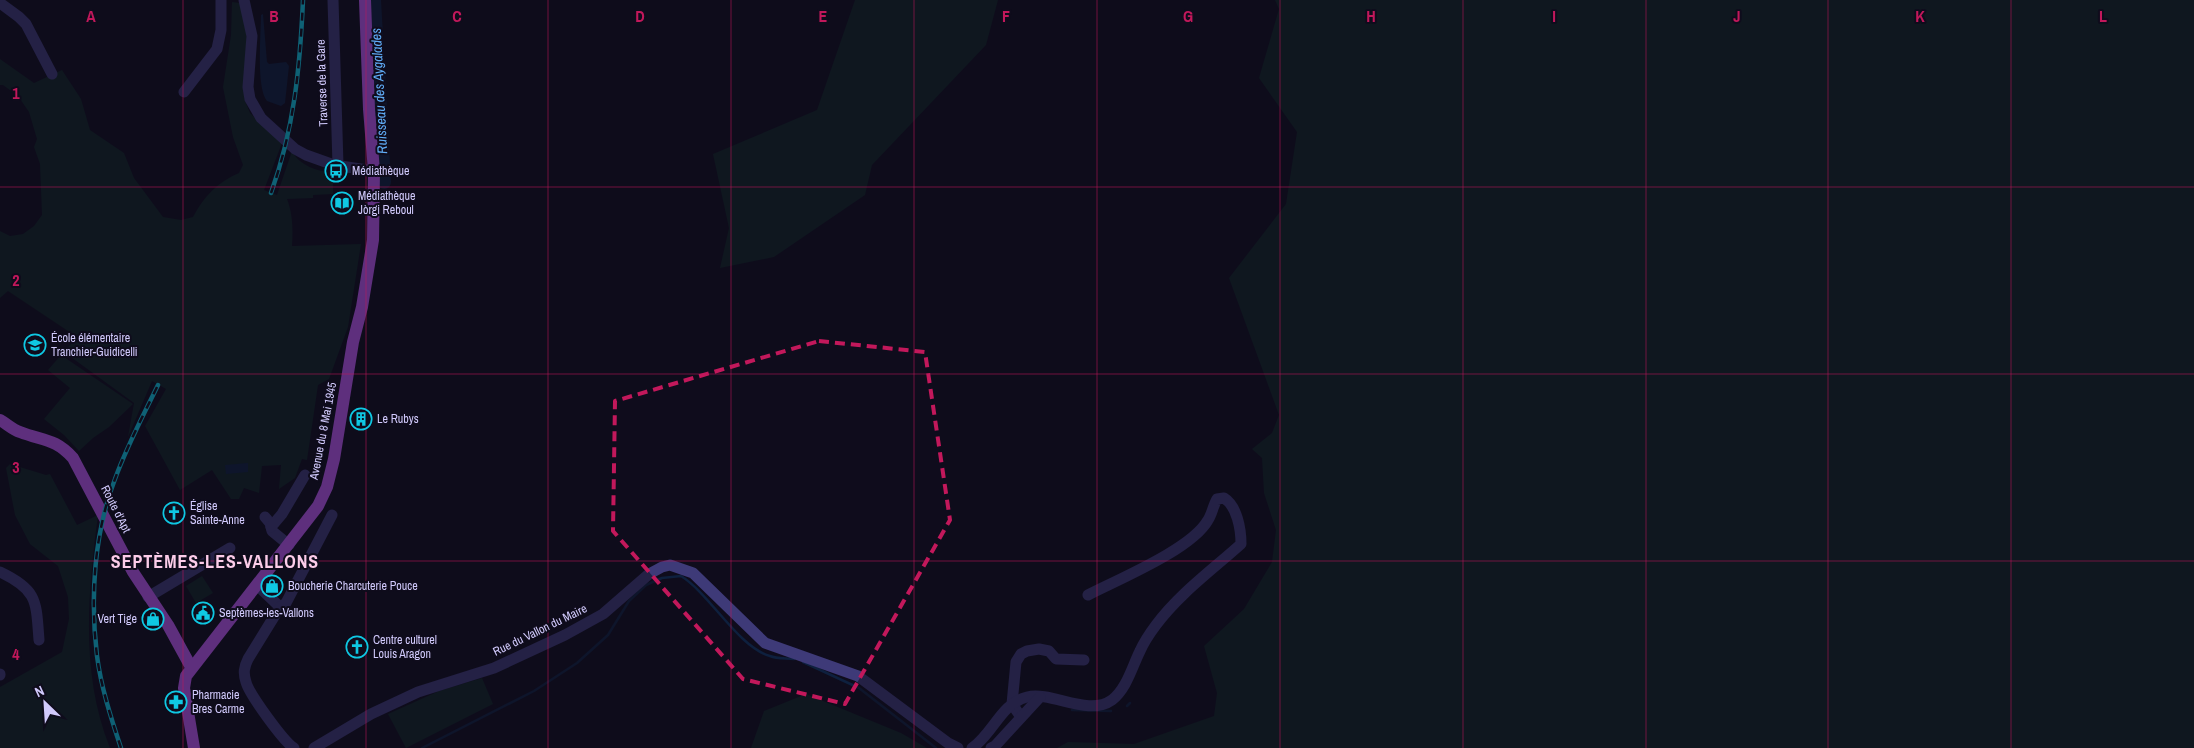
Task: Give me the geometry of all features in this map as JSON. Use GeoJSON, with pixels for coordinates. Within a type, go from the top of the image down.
{"type":"FeatureCollection","features":[{"type":"Feature","properties":{"kind":"main road","name":"Avenue du 8 Mai 1945"},"geometry":{"type":"LineString","coordinates":[[194,748],[184,688],[186,676],[318,506],[327,486],[334,459],[353,342],[362,307],[373,240],[370,171],[372,127],[369,109],[365,0]]}},
{"type":"Feature","properties":{"kind":"main road","name":"Route d'Apt"},"geometry":{"type":"LineString","coordinates":[[0,420],[14,430],[41,437],[57,444],[66,450],[80,468],[132,572],[168,625],[191,668]]}},
{"type":"Feature","properties":{"kind":"main road"},"geometry":{"type":"LineString","coordinates":[[0,427],[19,438],[57,444]]}},
{"type":"Feature","properties":{"kind":"street"},"geometry":{"type":"LineString","coordinates":[[184,92],[217,49],[221,30],[221,0]]}},
{"type":"Feature","properties":{"kind":"street"},"geometry":{"type":"LineString","coordinates":[[244,0],[252,36],[248,87],[254,108],[261,118],[295,149],[306,155],[338,165],[370,171]]}},
{"type":"Feature","properties":{"kind":"street","name":"Traverse de la Gare"},"geometry":{"type":"LineString","coordinates":[[333,0],[338,165]]}},
{"type":"Feature","properties":{"kind":"street"},"geometry":{"type":"LineString","coordinates":[[0,3],[20,17],[26,24],[52,74]]}},
{"type":"Feature","properties":{"kind":"street"},"geometry":{"type":"LineString","coordinates":[[289,545],[272,531],[268,522],[282,514],[304,475]]}},
{"type":"Feature","properties":{"kind":"street"},"geometry":{"type":"LineString","coordinates":[[972,748],[1012,704],[1028,696],[1069,703],[1098,705],[1105,704],[1119,693],[1141,648],[1170,608],[1241,544],[1241,533],[1230,501],[1224,498],[1217,499],[1208,520],[1198,532],[1179,548],[1088,595]]}},
{"type":"Feature","properties":{"kind":"street"},"geometry":{"type":"LineString","coordinates":[[292,748],[253,696],[244,673],[248,659],[280,607],[286,603],[332,514]]}},
{"type":"Feature","properties":{"kind":"street"},"geometry":{"type":"LineString","coordinates":[[148,597],[230,548]]}},
{"type":"Feature","properties":{"kind":"street","name":"Rue du Vallon du Maire"},"geometry":{"type":"LineString","coordinates":[[314,748],[371,714],[418,692],[494,668],[565,636],[604,614],[649,574],[670,565],[693,573],[765,643],[858,676],[958,748]]}},
{"type":"Feature","properties":{"kind":"street"},"geometry":{"type":"LineString","coordinates":[[0,572],[23,584],[28,590],[36,606],[39,640]]}},
{"type":"Feature","properties":{"kind":"street"},"geometry":{"type":"LineString","coordinates":[[257,585],[280,607]]}},
{"type":"Feature","properties":{"kind":"street"},"geometry":{"type":"LineString","coordinates":[[1021,717],[1012,704],[1016,662],[1021,654],[1039,649],[1049,651],[1056,659],[1084,660]]}},
{"type":"Feature","properties":{"kind":"street"},"geometry":{"type":"LineString","coordinates":[[991,748],[996,746],[1040,697]]}},
{"type":"Feature","properties":{"kind":"highlighted area"},"geometry":{"type":"Polygon","coordinates":[[[819,341],[925,352],[950,520],[845,704],[743,679],[613,531],[615,401],[819,341]]]}},
{"type":"Feature","properties":{"kind":"green space"},"geometry":{"type":"Polygon","coordinates":[[[855,0],[998,0],[986,45],[872,165],[865,195],[774,257],[720,268],[729,228],[713,154],[817,110],[855,0]]]}},
{"type":"Feature","properties":{"kind":"green space"},"geometry":{"type":"Polygon","coordinates":[[[1275,0],[2194,0],[2194,748],[1057,748],[1068,742],[1134,744],[1214,716],[1217,693],[1204,646],[1244,609],[1272,562],[1276,530],[1264,493],[1262,458],[1252,449],[1272,433],[1279,415],[1229,278],[1286,204],[1297,132],[1259,78],[1279,9],[1275,0]]]}},
{"type":"Feature","properties":{"kind":"green space"},"geometry":{"type":"Polygon","coordinates":[[[232,2],[240,3],[247,30],[245,101],[250,113],[282,143],[264,190],[277,195],[292,151],[299,160],[309,167],[333,172],[333,194],[313,195],[313,198],[287,199],[292,222],[292,246],[361,244],[348,327],[329,379],[318,385],[307,460],[302,459],[295,478],[279,489],[281,465],[262,466],[259,493],[244,488],[239,499],[231,499],[212,470],[180,490],[145,426],[166,389],[152,381],[128,437],[134,403],[64,352],[77,337],[8,291],[0,298],[0,231],[10,236],[23,234],[34,226],[42,215],[40,164],[34,147],[37,139],[29,112],[18,96],[3,85],[0,85],[0,59],[34,83],[62,70],[81,99],[90,130],[124,153],[134,178],[163,217],[181,220],[193,217],[212,190],[239,173],[243,165],[233,137],[223,87],[231,35],[232,2]]]}},
{"type":"Feature","properties":{"kind":"green space"},"geometry":{"type":"Polygon","coordinates":[[[61,355],[133,404],[109,427],[79,451],[64,435],[44,419],[70,388],[48,370],[61,355]]]}},
{"type":"Feature","properties":{"kind":"green space"},"geometry":{"type":"Polygon","coordinates":[[[10,464],[46,475],[50,474],[77,525],[98,515],[89,603],[90,662],[100,720],[110,748],[0,748],[0,687],[62,652],[69,619],[68,597],[58,566],[30,544],[15,515],[6,468],[10,464]]]}},
{"type":"Feature","properties":{"kind":"green space"},"geometry":{"type":"Polygon","coordinates":[[[202,576],[213,593],[196,603],[186,586],[202,576]]]}},
{"type":"Feature","properties":{"kind":"green space"},"geometry":{"type":"Polygon","coordinates":[[[482,678],[493,704],[406,748],[388,714],[439,691],[482,678]]]}},
{"type":"Feature","properties":{"kind":"green space"},"geometry":{"type":"Polygon","coordinates":[[[806,694],[901,733],[927,748],[751,748],[764,711],[806,694]]]}},
{"type":"Feature","properties":{"kind":"water"},"geometry":{"type":"Polygon","coordinates":[[[263,14],[267,62],[269,64],[286,62],[289,66],[285,103],[281,106],[267,101],[261,85],[260,47],[261,15],[263,14]]]}},
{"type":"Feature","properties":{"kind":"water"},"geometry":{"type":"Polygon","coordinates":[[[248,463],[248,472],[226,474],[225,465],[248,463]]]}},
{"type":"Feature","properties":{"kind":"waterway","name":"Ruisseau des Aygalades"},"geometry":{"type":"LineString","coordinates":[[374,0],[384,182]]}},
{"type":"Feature","properties":{"kind":"waterway"},"geometry":{"type":"LineString","coordinates":[[422,748],[534,691],[577,663],[608,635],[629,601],[646,585],[662,578],[681,576],[692,584],[735,631],[758,651],[773,657],[794,659]]}},
{"type":"Feature","properties":{"kind":"waterway"},"geometry":{"type":"LineString","coordinates":[[803,662],[859,688],[936,748]]}},
{"type":"Feature","properties":{"kind":"waterway"},"geometry":{"type":"LineString","coordinates":[[1127,706],[1130,703]]}},
{"type":"Feature","properties":{"kind":"waterway"},"geometry":{"type":"LineString","coordinates":[[1072,710],[1111,711]]}},
{"type":"Feature","properties":{"kind":"railway"},"geometry":{"type":"LineString","coordinates":[[271,193],[285,145],[298,74],[303,0]]}},
{"type":"Feature","properties":{"kind":"railway"},"geometry":{"type":"LineString","coordinates":[[121,748],[110,714],[97,656],[94,589],[98,543],[102,521],[115,479],[158,385]]}},
{"type":"Feature","properties":{"kind":"place","name":"Médiathèque"},"geometry":{"type":"Point","coordinates":[336,171]}},
{"type":"Feature","properties":{"kind":"place","name":"Médiathèque Jòrgi Reboul"},"geometry":{"type":"Point","coordinates":[342,203]}},
{"type":"Feature","properties":{"kind":"place","name":"École élémentaire Tranchier-Guidicelli"},"geometry":{"type":"Point","coordinates":[35,345]}},
{"type":"Feature","properties":{"kind":"place","name":"Le Rubys"},"geometry":{"type":"Point","coordinates":[361,419]}},
{"type":"Feature","properties":{"kind":"place","name":"Église Sainte-Anne"},"geometry":{"type":"Point","coordinates":[174,513]}},
{"type":"Feature","properties":{"kind":"place","name":"Boucherie Charcuterie Pouce"},"geometry":{"type":"Point","coordinates":[272,586]}},
{"type":"Feature","properties":{"kind":"place","name":"Septèmes-les-Vallons"},"geometry":{"type":"Point","coordinates":[203,613]}},
{"type":"Feature","properties":{"kind":"place","name":"Vert Tige"},"geometry":{"type":"Point","coordinates":[153,619]}},
{"type":"Feature","properties":{"kind":"place","name":"Centre culturel Louis Aragon"},"geometry":{"type":"Point","coordinates":[357,647]}},
{"type":"Feature","properties":{"kind":"place","name":"Pharmacie Bres Carme"},"geometry":{"type":"Point","coordinates":[176,702]}},
{"type":"Feature","properties":{"kind":"district","name":"SEPTÈMES-LES-VALLONS"},"geometry":{"type":"Point","coordinates":[215,562]}}]}
